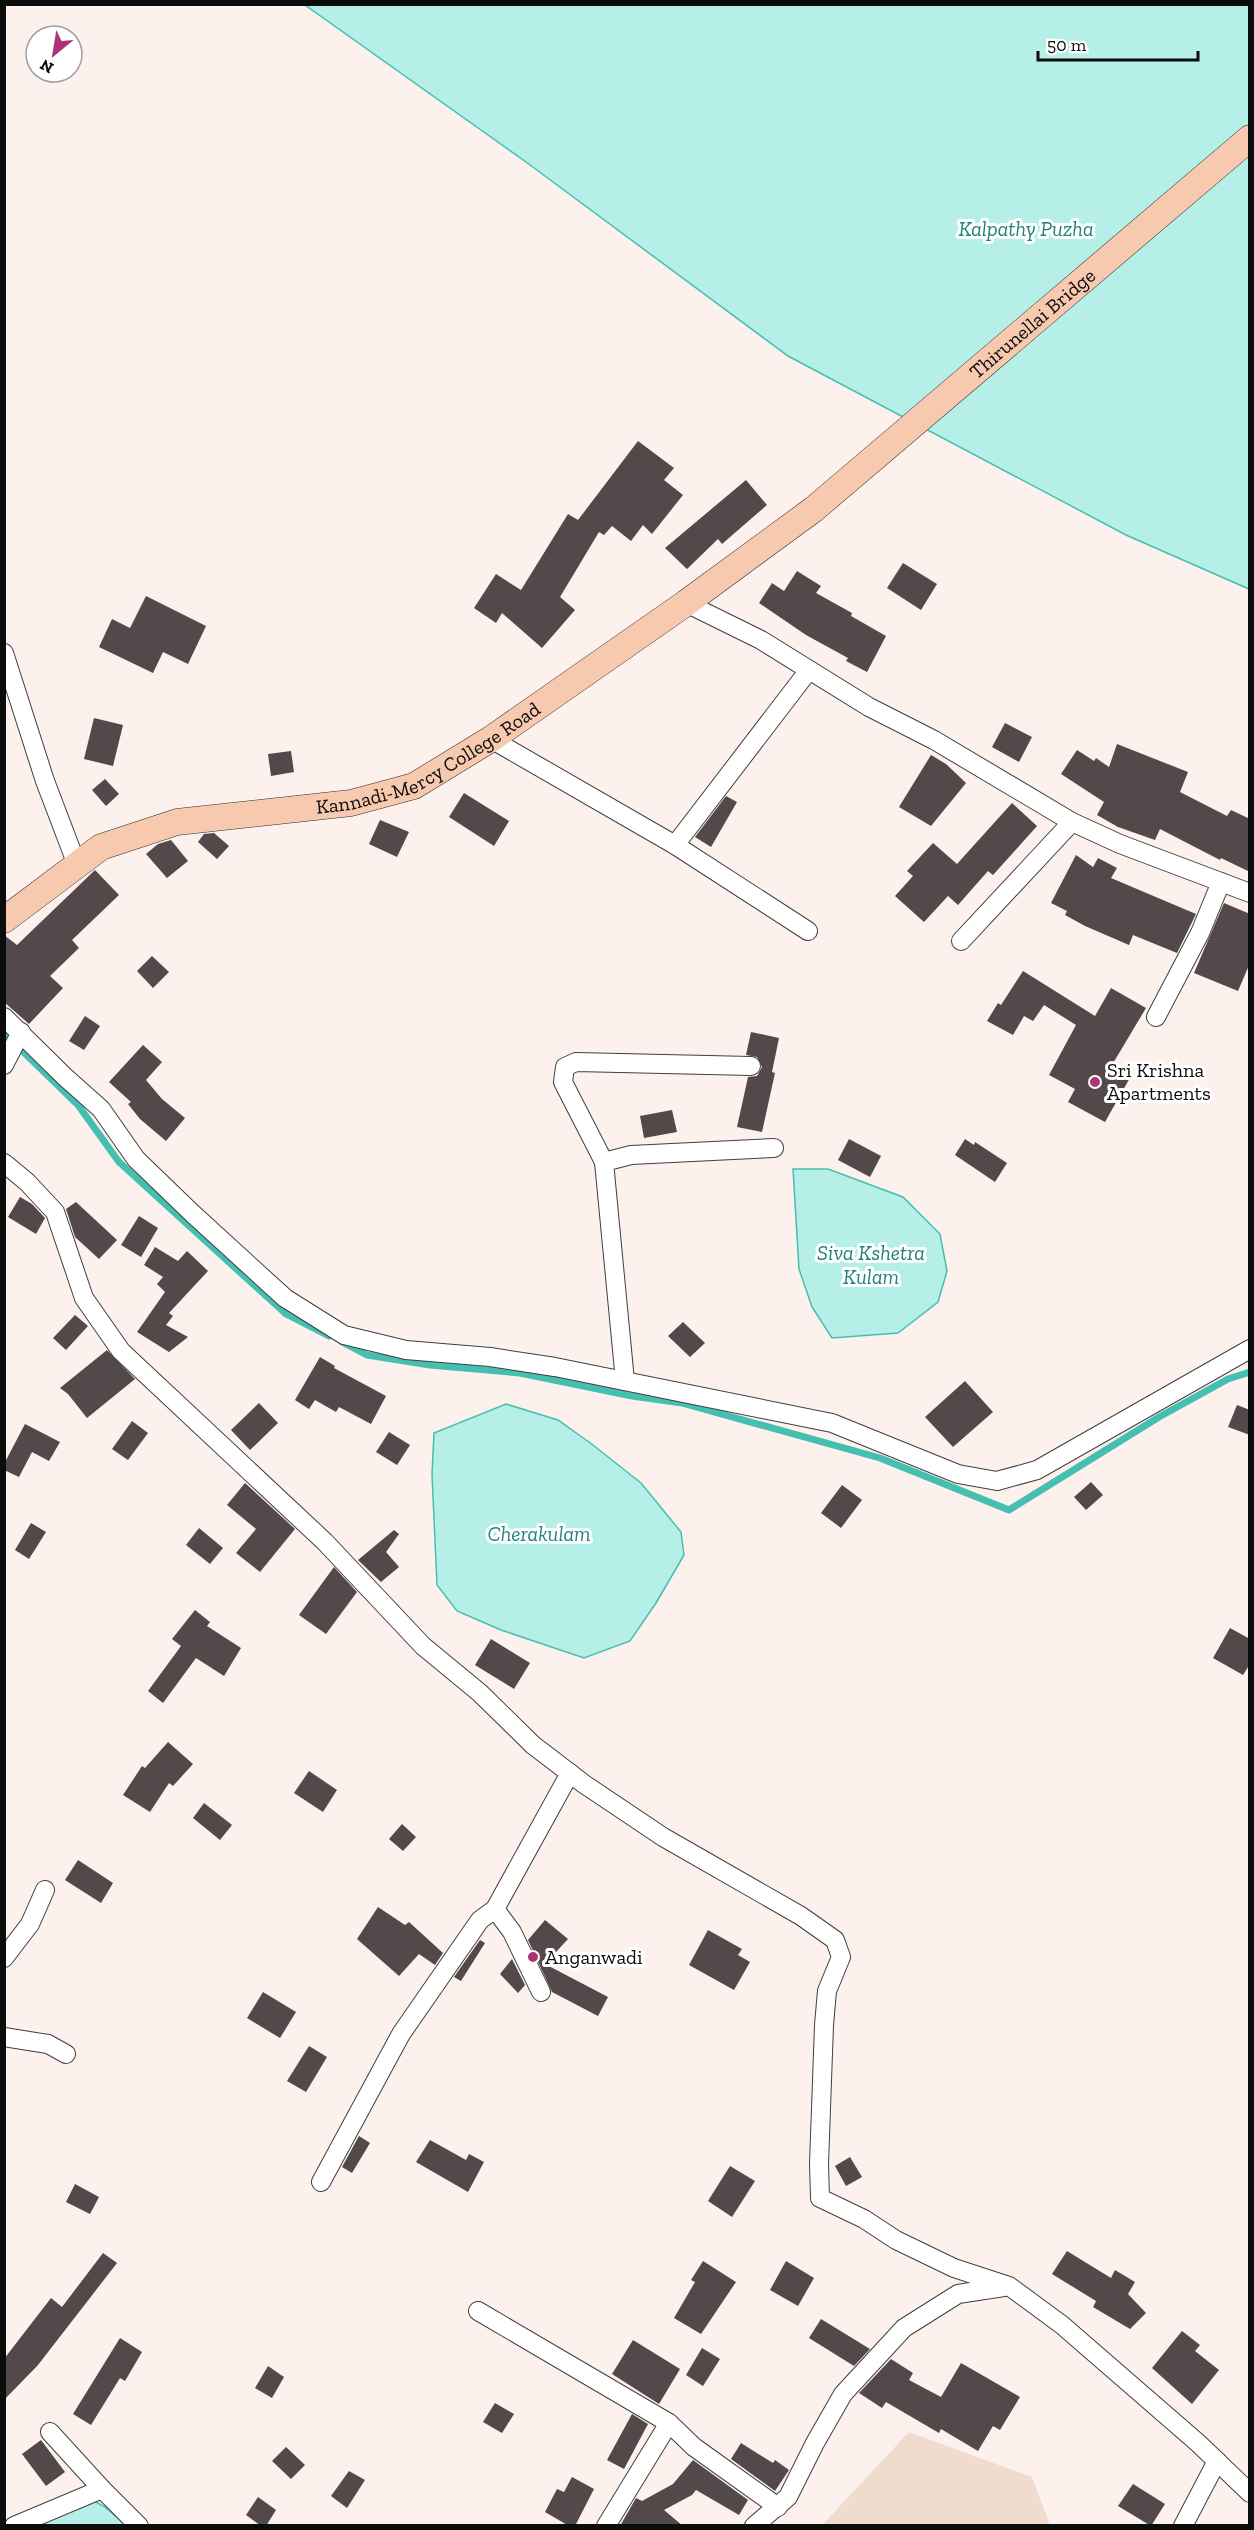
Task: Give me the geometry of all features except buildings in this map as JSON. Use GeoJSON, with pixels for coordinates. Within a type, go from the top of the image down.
{"type":"FeatureCollection","features":[{"type":"Feature","properties":{"kind":"main road","name":"Thirunellai Bridge"},"geometry":{"type":"LineString","coordinates":[[813,509],[1250,138]]}},
{"type":"Feature","properties":{"kind":"main road","name":"Kannadi-Mercy College Road"},"geometry":{"type":"LineString","coordinates":[[4,920],[101,848],[177,822],[351,803],[414,786],[490,739],[686,603],[813,509]]}},
{"type":"Feature","properties":{"kind":"street"},"geometry":{"type":"LineString","coordinates":[[686,603],[761,640],[869,707],[934,740],[1072,822],[1120,844],[1250,893]]}},
{"type":"Feature","properties":{"kind":"street"},"geometry":{"type":"LineString","coordinates":[[4,653],[45,781],[77,865]]}},
{"type":"Feature","properties":{"kind":"street"},"geometry":{"type":"LineString","coordinates":[[675,845],[809,670]]}},
{"type":"Feature","properties":{"kind":"street"},"geometry":{"type":"LineString","coordinates":[[490,739],[675,845],[808,931]]}},
{"type":"Feature","properties":{"kind":"street"},"geometry":{"type":"LineString","coordinates":[[961,941],[1072,822]]}},
{"type":"Feature","properties":{"kind":"street"},"geometry":{"type":"LineString","coordinates":[[1156,1017],[1200,933],[1221,882]]}},
{"type":"Feature","properties":{"kind":"street"},"geometry":{"type":"LineString","coordinates":[[4,1017],[101,1109],[136,1159],[193,1214],[285,1298],[344,1335],[406,1350],[501,1359],[555,1367],[832,1423],[958,1474],[997,1481],[1037,1470],[1134,1417],[1250,1349]]}},
{"type":"Feature","properties":{"kind":"street"},"geometry":{"type":"LineString","coordinates":[[8,1058],[21,1032]]}},
{"type":"Feature","properties":{"kind":"street"},"geometry":{"type":"LineString","coordinates":[[625,1382],[604,1162],[563,1082],[565,1067],[576,1062],[751,1066]]}},
{"type":"Feature","properties":{"kind":"street"},"geometry":{"type":"LineString","coordinates":[[604,1162],[631,1155],[774,1148]]}},
{"type":"Feature","properties":{"kind":"street"},"geometry":{"type":"LineString","coordinates":[[4,1163],[27,1182],[56,1212],[84,1298],[121,1351],[325,1542],[423,1646],[480,1693],[533,1745],[570,1773],[663,1837],[801,1916],[835,1940],[841,1957],[827,1991],[824,2025],[820,2198],[864,2219],[896,2240],[954,2268],[1009,2286],[1062,2325],[1250,2493]]}},
{"type":"Feature","properties":{"kind":"street"},"geometry":{"type":"LineString","coordinates":[[321,2182],[401,2034],[480,1920],[495,1909],[570,1773]]}},
{"type":"Feature","properties":{"kind":"street"},"geometry":{"type":"LineString","coordinates":[[4,1958],[30,1924],[45,1890]]}},
{"type":"Feature","properties":{"kind":"street"},"geometry":{"type":"LineString","coordinates":[[495,1909],[512,1932],[541,1992]]}},
{"type":"Feature","properties":{"kind":"street"},"geometry":{"type":"LineString","coordinates":[[4,2037],[48,2044],[66,2054]]}},
{"type":"Feature","properties":{"kind":"street"},"geometry":{"type":"LineString","coordinates":[[754,2526],[788,2497],[843,2394],[904,2328],[957,2294],[1009,2286]]}},
{"type":"Feature","properties":{"kind":"street"},"geometry":{"type":"LineString","coordinates":[[478,2311],[669,2423],[693,2447],[778,2507]]}},
{"type":"Feature","properties":{"kind":"street"},"geometry":{"type":"LineString","coordinates":[[606,2526],[669,2423]]}},
{"type":"Feature","properties":{"kind":"street"},"geometry":{"type":"LineString","coordinates":[[50,2432],[139,2526]]}},
{"type":"Feature","properties":{"kind":"street"},"geometry":{"type":"LineString","coordinates":[[1183,2526],[1217,2462]]}},
{"type":"Feature","properties":{"kind":"street"},"geometry":{"type":"LineString","coordinates":[[14,2526],[102,2489]]}},
{"type":"Feature","properties":{"kind":"shaded area"},"geometry":{"type":"Polygon","coordinates":[[[909,2432],[1032,2477],[1050,2525],[822,2525],[909,2432]]]}},
{"type":"Feature","properties":{"kind":"water","name":"Kalpathy Puzha"},"geometry":{"type":"Polygon","coordinates":[[[305,5],[1249,5],[1249,589],[1126,535],[788,356],[526,162],[305,5]]]}},
{"type":"Feature","properties":{"kind":"water","name":"Siva Kshetra Kulam"},"geometry":{"type":"Polygon","coordinates":[[[793,1169],[828,1169],[903,1197],[940,1234],[947,1271],[938,1302],[898,1333],[832,1338],[812,1307],[799,1269],[793,1169]]]}},
{"type":"Feature","properties":{"kind":"water","name":"Cherakulam"},"geometry":{"type":"Polygon","coordinates":[[[506,1404],[558,1420],[593,1445],[641,1483],[681,1532],[684,1555],[656,1603],[630,1641],[584,1658],[501,1630],[457,1611],[437,1585],[432,1474],[434,1433],[506,1404]]]}},
{"type":"Feature","properties":{"kind":"water"},"geometry":{"type":"Polygon","coordinates":[[[85,2496],[105,2507],[126,2525],[7,2526],[85,2496]]]}},
{"type":"Feature","properties":{"kind":"waterway"},"geometry":{"type":"LineString","coordinates":[[4,1033],[78,1105],[119,1162],[286,1314],[329,1336]]}},
{"type":"Feature","properties":{"kind":"waterway"},"geometry":{"type":"LineString","coordinates":[[342,1342],[367,1355],[430,1365],[520,1373],[632,1396],[682,1403],[880,1458],[1009,1510],[1159,1417],[1228,1379],[1250,1372]]}},
{"type":"Feature","properties":{"kind":"place","name":"Sri Krishna Apartments"},"geometry":{"type":"Point","coordinates":[1095,1082]}},
{"type":"Feature","properties":{"kind":"place","name":"Anganwadi"},"geometry":{"type":"Point","coordinates":[533,1957]}}]}
